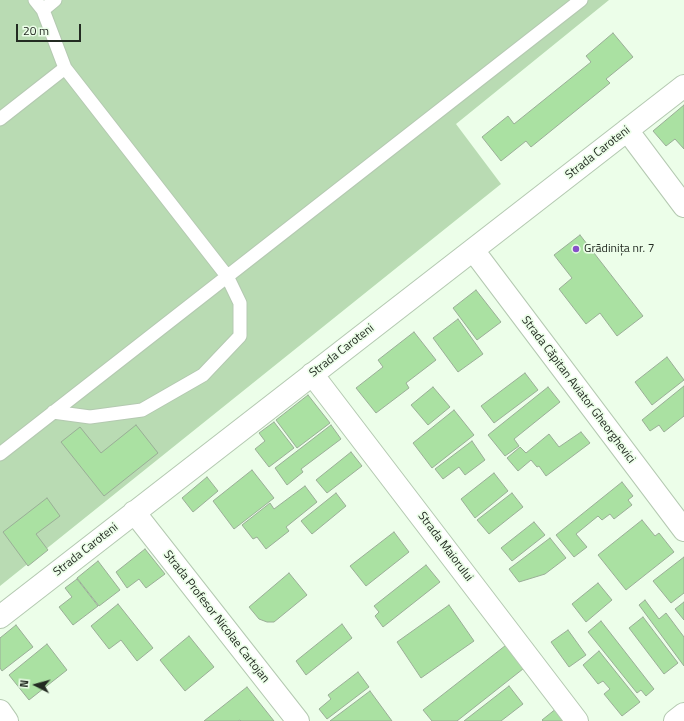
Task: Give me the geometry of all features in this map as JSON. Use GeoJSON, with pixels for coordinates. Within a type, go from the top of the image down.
{"type":"FeatureCollection","features":[{"type":"Feature","properties":{"kind":"street","name":"Strada Caroteni"},"geometry":{"type":"LineString","coordinates":[[0,617],[684,86]]}},
{"type":"Feature","properties":{"kind":"street"},"geometry":{"type":"LineString","coordinates":[[627,130],[684,206]]}},
{"type":"Feature","properties":{"kind":"street","name":"Strada Căpitan Aviator Gheorghevici"},"geometry":{"type":"LineString","coordinates":[[473,250],[684,530]]}},
{"type":"Feature","properties":{"kind":"street","name":"Strada Maiorului"},"geometry":{"type":"LineString","coordinates":[[312,374],[577,721]]}},
{"type":"Feature","properties":{"kind":"street","name":"Strada Profesor Nicolae Cartojan"},"geometry":{"type":"LineString","coordinates":[[134,512],[298,721]]}},
{"type":"Feature","properties":{"kind":"street"},"geometry":{"type":"LineString","coordinates":[[0,712],[8,721]]}},
{"type":"Feature","properties":{"kind":"street"},"geometry":{"type":"LineString","coordinates":[[675,721],[684,714]]}},
{"type":"Feature","properties":{"kind":"lane"},"geometry":{"type":"LineString","coordinates":[[54,412],[90,417],[142,410],[203,374],[240,336],[240,303],[227,276],[65,68],[39,5],[55,0]]}},
{"type":"Feature","properties":{"kind":"lane"},"geometry":{"type":"LineString","coordinates":[[0,454],[581,0]]}},
{"type":"Feature","properties":{"kind":"lane"},"geometry":{"type":"LineString","coordinates":[[0,119],[65,68]]}},
{"type":"Feature","properties":{"kind":"green space"},"geometry":{"type":"Polygon","coordinates":[[[0,0],[609,0],[456,124],[501,184],[0,586],[0,0]]]}},
{"type":"Feature","properties":{"kind":"building"},"geometry":{"type":"Polygon","coordinates":[[[613,33],[633,57],[606,79],[610,83],[531,147],[526,141],[501,161],[482,137],[508,116],[514,124],[591,62],[586,56],[613,33]]]}},
{"type":"Feature","properties":{"kind":"building"},"geometry":{"type":"Polygon","coordinates":[[[684,105],[684,149],[675,139],[666,146],[653,131],[684,105]]]}},
{"type":"Feature","properties":{"kind":"building"},"geometry":{"type":"Polygon","coordinates":[[[580,235],[643,316],[617,336],[600,313],[586,324],[559,289],[572,278],[554,255],[580,235]]]}},
{"type":"Feature","properties":{"kind":"building"},"geometry":{"type":"Polygon","coordinates":[[[476,290],[501,322],[477,340],[453,308],[476,290]]]}},
{"type":"Feature","properties":{"kind":"building"},"geometry":{"type":"Polygon","coordinates":[[[458,319],[483,354],[458,372],[433,338],[458,319]]]}},
{"type":"Feature","properties":{"kind":"building"},"geometry":{"type":"Polygon","coordinates":[[[414,332],[436,360],[406,383],[409,388],[376,413],[356,388],[383,367],[378,360],[414,332]]]}},
{"type":"Feature","properties":{"kind":"building"},"geometry":{"type":"Polygon","coordinates":[[[667,357],[684,380],[652,405],[635,382],[667,357]]]}},
{"type":"Feature","properties":{"kind":"building"},"geometry":{"type":"Polygon","coordinates":[[[525,373],[538,390],[494,423],[481,406],[525,373]]]}},
{"type":"Feature","properties":{"kind":"building"},"geometry":{"type":"Polygon","coordinates":[[[684,386],[684,416],[664,432],[659,425],[650,431],[642,420],[684,386]]]}},
{"type":"Feature","properties":{"kind":"building"},"geometry":{"type":"Polygon","coordinates":[[[433,387],[450,407],[428,425],[411,405],[433,387]]]}},
{"type":"Feature","properties":{"kind":"building"},"geometry":{"type":"Polygon","coordinates":[[[548,387],[560,402],[514,439],[519,446],[505,456],[488,435],[548,387]]]}},
{"type":"Feature","properties":{"kind":"building"},"geometry":{"type":"Polygon","coordinates":[[[308,395],[330,423],[297,448],[276,420],[308,395]]]}},
{"type":"Feature","properties":{"kind":"building"},"geometry":{"type":"Polygon","coordinates":[[[454,410],[474,435],[432,468],[413,443],[454,410]]]}},
{"type":"Feature","properties":{"kind":"building"},"geometry":{"type":"Polygon","coordinates":[[[274,422],[294,448],[269,467],[255,449],[265,441],[259,433],[274,422]]]}},
{"type":"Feature","properties":{"kind":"building"},"geometry":{"type":"Polygon","coordinates":[[[136,425],[158,453],[104,496],[61,442],[80,427],[101,453],[136,425]]]}},
{"type":"Feature","properties":{"kind":"building"},"geometry":{"type":"Polygon","coordinates":[[[331,425],[341,439],[301,469],[303,472],[287,485],[275,468],[331,425]]]}},
{"type":"Feature","properties":{"kind":"building"},"geometry":{"type":"Polygon","coordinates":[[[581,432],[590,443],[546,476],[539,466],[537,467],[531,460],[518,471],[507,458],[520,447],[526,453],[549,434],[559,447],[581,432]]]}},
{"type":"Feature","properties":{"kind":"building"},"geometry":{"type":"Polygon","coordinates":[[[472,441],[485,460],[465,475],[459,467],[443,479],[435,469],[472,441]]]}},
{"type":"Feature","properties":{"kind":"building"},"geometry":{"type":"Polygon","coordinates":[[[351,452],[362,466],[327,493],[316,480],[351,452]]]}},
{"type":"Feature","properties":{"kind":"building"},"geometry":{"type":"Polygon","coordinates":[[[252,470],[274,498],[234,529],[213,501],[252,470]]]}},
{"type":"Feature","properties":{"kind":"building"},"geometry":{"type":"Polygon","coordinates":[[[494,473],[508,491],[475,518],[461,499],[494,473]]]}},
{"type":"Feature","properties":{"kind":"building"},"geometry":{"type":"Polygon","coordinates":[[[207,477],[218,491],[193,512],[182,498],[207,477]]]}},
{"type":"Feature","properties":{"kind":"building"},"geometry":{"type":"Polygon","coordinates":[[[622,482],[633,496],[628,500],[632,505],[614,519],[610,514],[602,520],[598,516],[576,534],[587,547],[574,557],[556,535],[622,482]]]}},
{"type":"Feature","properties":{"kind":"building"},"geometry":{"type":"Polygon","coordinates":[[[305,486],[317,502],[286,527],[289,531],[266,549],[257,537],[253,539],[242,525],[270,503],[274,509],[305,486]]]}},
{"type":"Feature","properties":{"kind":"building"},"geometry":{"type":"Polygon","coordinates":[[[336,493],[346,506],[312,534],[301,521],[336,493]]]}},
{"type":"Feature","properties":{"kind":"building"},"geometry":{"type":"Polygon","coordinates":[[[512,493],[523,507],[489,534],[477,520],[512,493]]]}},
{"type":"Feature","properties":{"kind":"building"},"geometry":{"type":"Polygon","coordinates":[[[47,498],[60,516],[36,534],[48,550],[28,566],[3,532],[47,498]]]}},
{"type":"Feature","properties":{"kind":"building"},"geometry":{"type":"Polygon","coordinates":[[[642,520],[655,536],[659,533],[674,552],[626,590],[598,555],[642,520]]]}},
{"type":"Feature","properties":{"kind":"building"},"geometry":{"type":"Polygon","coordinates":[[[534,522],[545,535],[512,561],[501,548],[534,522]]]}},
{"type":"Feature","properties":{"kind":"building"},"geometry":{"type":"Polygon","coordinates":[[[394,532],[409,552],[366,586],[350,566],[394,532]]]}},
{"type":"Feature","properties":{"kind":"building"},"geometry":{"type":"Polygon","coordinates":[[[550,538],[566,558],[545,574],[519,582],[509,569],[550,538]]]}},
{"type":"Feature","properties":{"kind":"building"},"geometry":{"type":"Polygon","coordinates":[[[145,549],[165,574],[146,588],[139,579],[127,588],[116,572],[145,549]]]}},
{"type":"Feature","properties":{"kind":"building"},"geometry":{"type":"Polygon","coordinates":[[[684,557],[684,593],[671,603],[653,581],[684,557]]]}},
{"type":"Feature","properties":{"kind":"building"},"geometry":{"type":"Polygon","coordinates":[[[98,561],[120,590],[99,606],[77,578],[98,561]]]}},
{"type":"Feature","properties":{"kind":"building"},"geometry":{"type":"Polygon","coordinates":[[[426,565],[440,582],[383,627],[375,616],[379,612],[374,606],[426,565]]]}},
{"type":"Feature","properties":{"kind":"building"},"geometry":{"type":"Polygon","coordinates":[[[289,573],[307,595],[274,622],[267,622],[259,619],[249,607],[289,573]]]}},
{"type":"Feature","properties":{"kind":"building"},"geometry":{"type":"Polygon","coordinates":[[[77,579],[98,606],[73,625],[59,607],[72,597],[65,588],[77,579]]]}},
{"type":"Feature","properties":{"kind":"building"},"geometry":{"type":"Polygon","coordinates":[[[598,583],[612,600],[586,622],[572,604],[598,583]]]}},
{"type":"Feature","properties":{"kind":"building"},"geometry":{"type":"Polygon","coordinates":[[[645,600],[659,619],[666,613],[684,637],[684,666],[639,605],[645,600]]]}},
{"type":"Feature","properties":{"kind":"building"},"geometry":{"type":"Polygon","coordinates":[[[684,602],[684,620],[675,609],[684,602]]]}},
{"type":"Feature","properties":{"kind":"building"},"geometry":{"type":"Polygon","coordinates":[[[118,604],[153,648],[137,661],[121,640],[109,649],[91,626],[118,604]]]}},
{"type":"Feature","properties":{"kind":"building"},"geometry":{"type":"Polygon","coordinates":[[[449,605],[474,641],[421,678],[397,642],[449,605]]]}},
{"type":"Feature","properties":{"kind":"building"},"geometry":{"type":"Polygon","coordinates":[[[643,617],[678,663],[664,674],[629,628],[643,617]]]}},
{"type":"Feature","properties":{"kind":"building"},"geometry":{"type":"Polygon","coordinates":[[[601,621],[654,689],[646,696],[641,690],[637,693],[588,632],[601,621]]]}},
{"type":"Feature","properties":{"kind":"building"},"geometry":{"type":"Polygon","coordinates":[[[342,624],[352,638],[306,675],[296,661],[342,624]]]}},
{"type":"Feature","properties":{"kind":"building"},"geometry":{"type":"Polygon","coordinates":[[[16,625],[33,647],[2,671],[0,668],[0,638],[16,625]]]}},
{"type":"Feature","properties":{"kind":"building"},"geometry":{"type":"Polygon","coordinates":[[[568,630],[586,655],[569,667],[551,642],[568,630]]]}},
{"type":"Feature","properties":{"kind":"building"},"geometry":{"type":"Polygon","coordinates":[[[189,636],[214,667],[185,691],[160,660],[189,636]]]}},
{"type":"Feature","properties":{"kind":"building"},"geometry":{"type":"Polygon","coordinates":[[[510,642],[528,665],[457,721],[432,721],[423,710],[510,642]]]}},
{"type":"Feature","properties":{"kind":"building"},"geometry":{"type":"Polygon","coordinates":[[[47,644],[67,670],[29,700],[9,675],[47,644]]]}},
{"type":"Feature","properties":{"kind":"building"},"geometry":{"type":"Polygon","coordinates":[[[599,651],[640,702],[622,716],[604,694],[610,689],[603,681],[598,684],[583,665],[599,651]]]}},
{"type":"Feature","properties":{"kind":"building"},"geometry":{"type":"Polygon","coordinates":[[[358,672],[369,687],[327,719],[319,709],[331,699],[328,695],[358,672]]]}},
{"type":"Feature","properties":{"kind":"building"},"geometry":{"type":"Polygon","coordinates":[[[509,686],[523,704],[501,721],[464,721],[509,686]]]}},
{"type":"Feature","properties":{"kind":"building"},"geometry":{"type":"Polygon","coordinates":[[[247,687],[274,721],[204,721],[247,687]]]}},
{"type":"Feature","properties":{"kind":"building"},"geometry":{"type":"Polygon","coordinates":[[[370,691],[392,721],[330,721],[370,691]]]}},
{"type":"Feature","properties":{"kind":"building"},"geometry":{"type":"Polygon","coordinates":[[[557,708],[566,721],[542,720],[557,708]]]}},
{"type":"Feature","properties":{"kind":"place","name":"Grădinița nr. 7"},"geometry":{"type":"Point","coordinates":[576,249]}}]}
